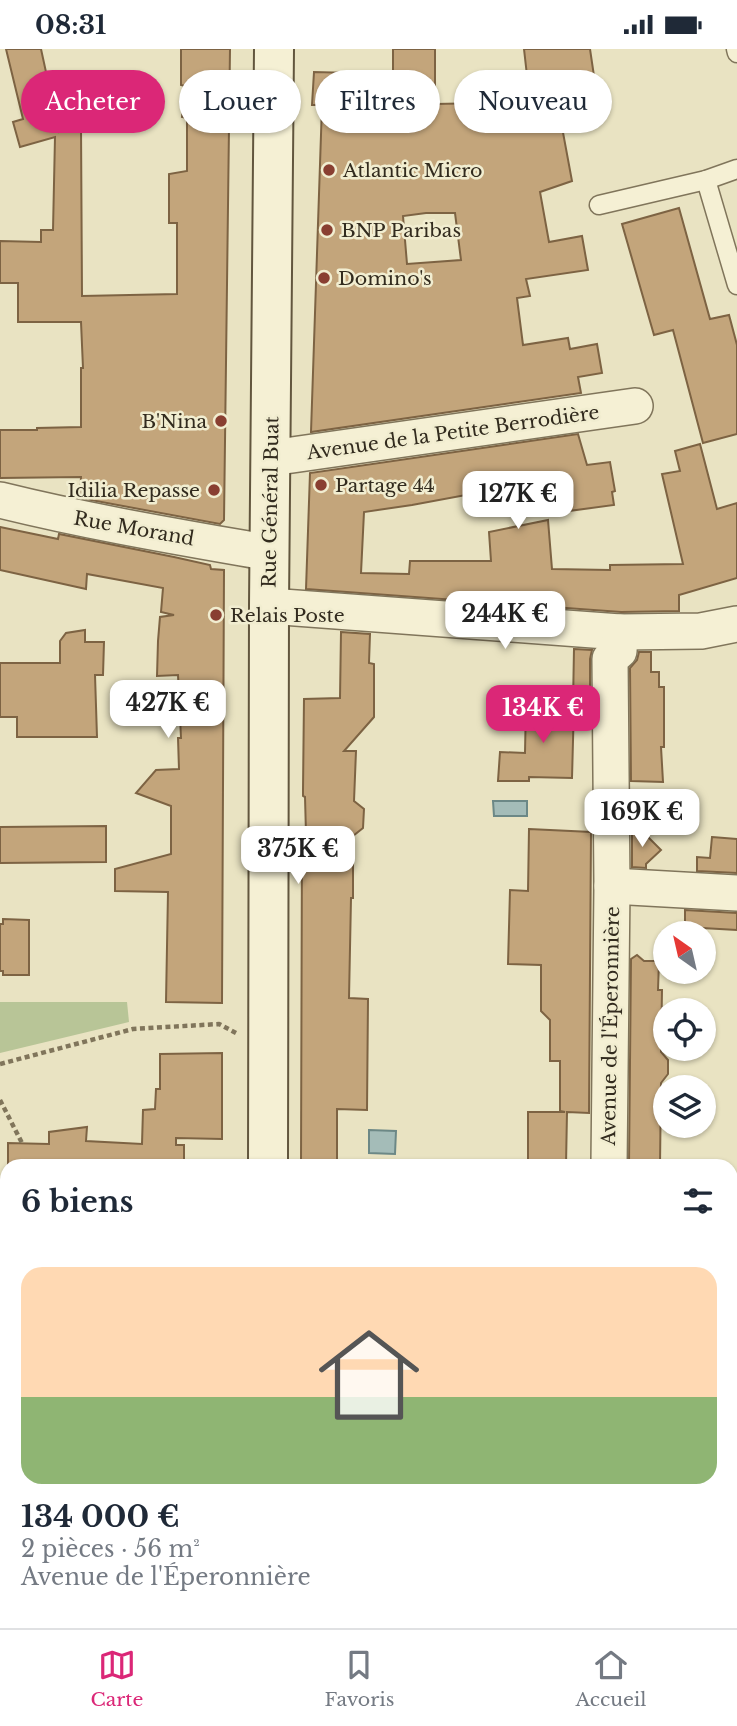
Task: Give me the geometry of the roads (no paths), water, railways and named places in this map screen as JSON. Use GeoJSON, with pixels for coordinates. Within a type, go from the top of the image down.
{"type":"FeatureCollection","features":[{"type":"Feature","properties":{"kind":"main road","name":"Rue Général Buat"},"geometry":{"type":"LineString","coordinates":[[268,1159],[274,49]]}},
{"type":"Feature","properties":{"kind":"street","name":"Avenue de la Petite Berrodière"},"geometry":{"type":"LineString","coordinates":[[271,458],[635,406]]}},
{"type":"Feature","properties":{"kind":"street","name":"Rue Morand"},"geometry":{"type":"LineString","coordinates":[[0,500],[55,514],[270,553]]}},
{"type":"Feature","properties":{"kind":"street"},"geometry":{"type":"LineString","coordinates":[[269,606],[620,632],[702,631],[737,624]]}},
{"type":"Feature","properties":{"kind":"street","name":"Avenue de l'Éperonnière"},"geometry":{"type":"LineString","coordinates":[[609,1159],[612,886],[610,659],[620,651],[620,632]]}},
{"type":"Feature","properties":{"kind":"street","name":"Avenue de l'Éperonnière"},"geometry":{"type":"LineString","coordinates":[[612,886],[737,893]]}},
{"type":"Feature","properties":{"kind":"lane"},"geometry":{"type":"LineString","coordinates":[[599,205],[706,180],[737,169]]}},
{"type":"Feature","properties":{"kind":"lane"},"geometry":{"type":"LineString","coordinates":[[706,180],[737,285]]}},
{"type":"Feature","properties":{"kind":"water"},"geometry":{"type":"Polygon","coordinates":[[[493,801],[527,801],[527,816],[494,816],[493,801]]]}},
{"type":"Feature","properties":{"kind":"water"},"geometry":{"type":"Polygon","coordinates":[[[369,1130],[396,1131],[395,1154],[369,1153],[369,1130]]]}},
{"type":"Feature","properties":{"kind":"place","name":"Atlantic Micro"},"geometry":{"type":"Point","coordinates":[329,170]}},
{"type":"Feature","properties":{"kind":"place","name":"BNP Paribas"},"geometry":{"type":"Point","coordinates":[327,230]}},
{"type":"Feature","properties":{"kind":"place","name":"Domino's"},"geometry":{"type":"Point","coordinates":[324,278]}},
{"type":"Feature","properties":{"kind":"place","name":"B'Nina"},"geometry":{"type":"Point","coordinates":[221,421]}},
{"type":"Feature","properties":{"kind":"place","name":"Partage 44"},"geometry":{"type":"Point","coordinates":[321,485]}},
{"type":"Feature","properties":{"kind":"place","name":"Idilia Repasse"},"geometry":{"type":"Point","coordinates":[214,490]}},
{"type":"Feature","properties":{"kind":"place","name":"Relais Poste"},"geometry":{"type":"Point","coordinates":[216,615]}}]}
